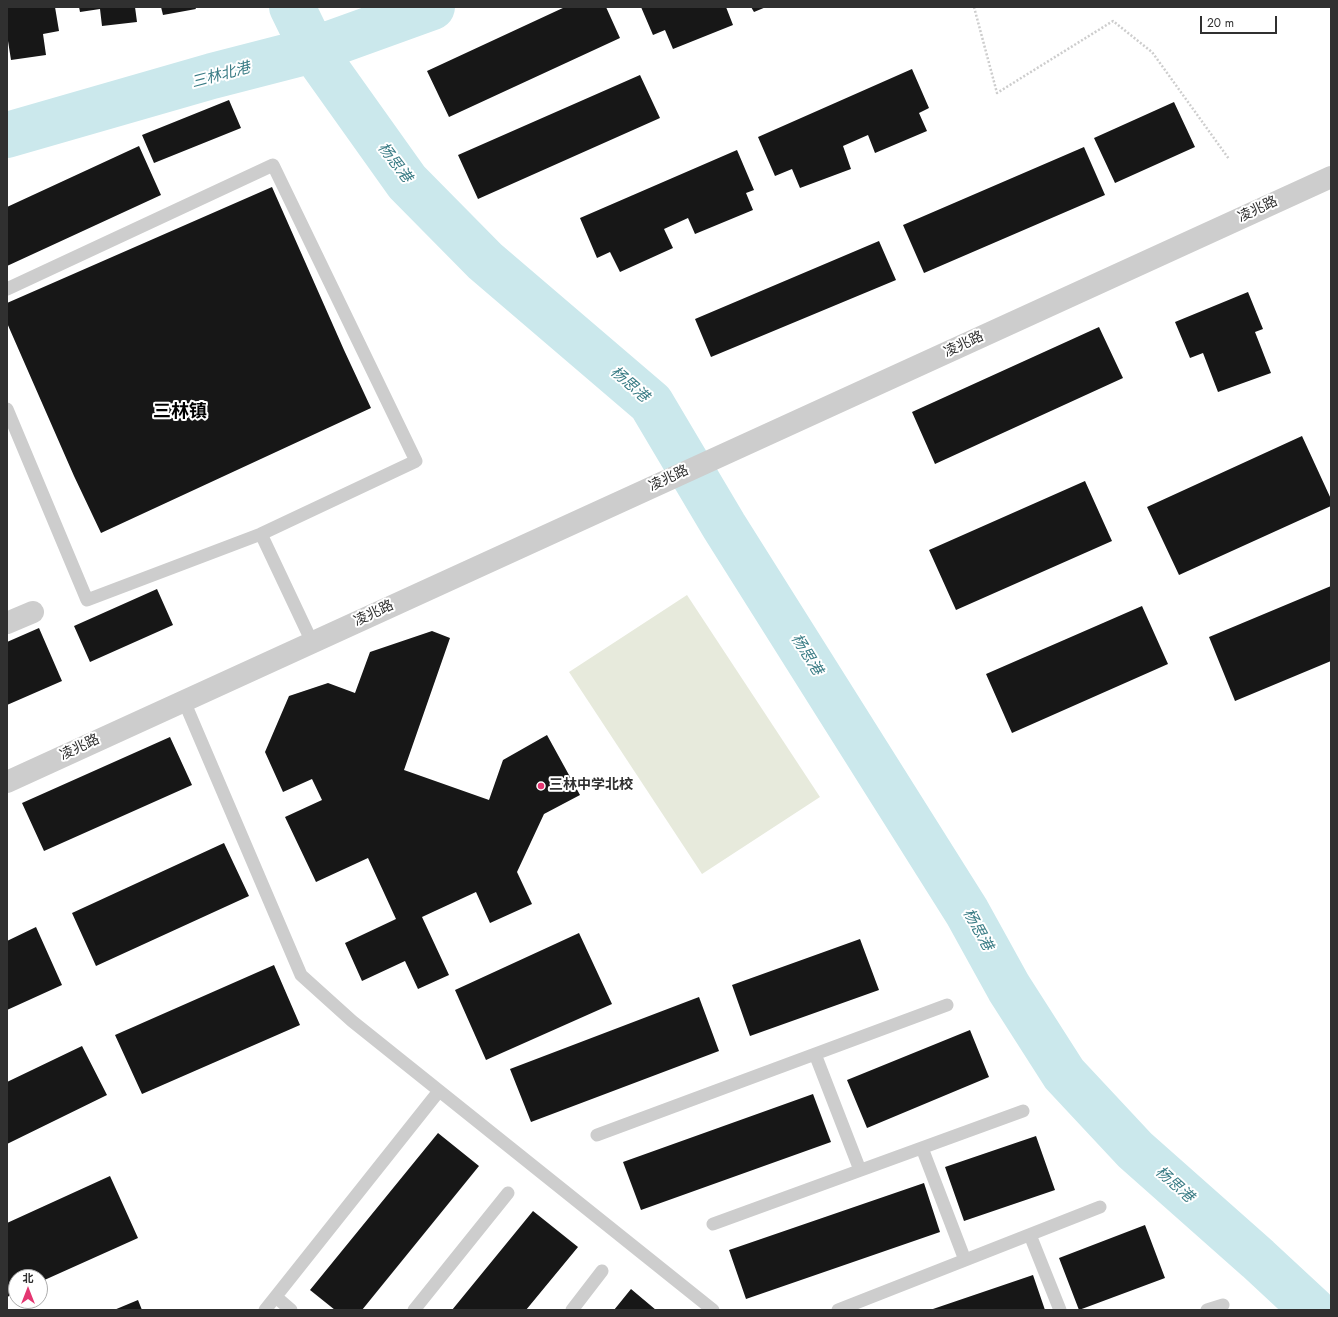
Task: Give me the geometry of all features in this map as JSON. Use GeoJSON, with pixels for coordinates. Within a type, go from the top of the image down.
{"type":"FeatureCollection","features":[{"type":"Feature","properties":{"kind":"street","name":"凌兆路"},"geometry":{"type":"LineString","coordinates":[[7,782],[1331,177]]}},
{"type":"Feature","properties":{"kind":"street"},"geometry":{"type":"LineString","coordinates":[[7,623],[33,612]]}},
{"type":"Feature","properties":{"kind":"lane"},"geometry":{"type":"LineString","coordinates":[[7,289],[273,164],[416,461],[261,534],[87,600],[7,409]]}},
{"type":"Feature","properties":{"kind":"lane"},"geometry":{"type":"LineString","coordinates":[[261,534],[312,642]]}},
{"type":"Feature","properties":{"kind":"lane"},"geometry":{"type":"LineString","coordinates":[[184,701],[301,975],[352,1021],[713,1310]]}},
{"type":"Feature","properties":{"kind":"lane"},"geometry":{"type":"LineString","coordinates":[[597,1135],[947,1005]]}},
{"type":"Feature","properties":{"kind":"lane"},"geometry":{"type":"LineString","coordinates":[[816,1054],[860,1170]]}},
{"type":"Feature","properties":{"kind":"lane"},"geometry":{"type":"LineString","coordinates":[[265,1310],[439,1091]]}},
{"type":"Feature","properties":{"kind":"lane"},"geometry":{"type":"LineString","coordinates":[[713,1224],[1023,1111]]}},
{"type":"Feature","properties":{"kind":"lane"},"geometry":{"type":"LineString","coordinates":[[922,1148],[965,1260]]}},
{"type":"Feature","properties":{"kind":"lane"},"geometry":{"type":"LineString","coordinates":[[414,1310],[508,1193]]}},
{"type":"Feature","properties":{"kind":"lane"},"geometry":{"type":"LineString","coordinates":[[838,1310],[1100,1207]]}},
{"type":"Feature","properties":{"kind":"lane"},"geometry":{"type":"LineString","coordinates":[[1030,1235],[1060,1310]]}},
{"type":"Feature","properties":{"kind":"lane"},"geometry":{"type":"LineString","coordinates":[[572,1310],[602,1271]]}},
{"type":"Feature","properties":{"kind":"lane"},"geometry":{"type":"LineString","coordinates":[[276,1297],[292,1310]]}},
{"type":"Feature","properties":{"kind":"lane"},"geometry":{"type":"LineString","coordinates":[[1207,1310],[1222,1305]]}},
{"type":"Feature","properties":{"kind":"path"},"geometry":{"type":"LineString","coordinates":[[974,7],[997,93],[1113,21],[1152,52],[1229,159]]}},
{"type":"Feature","properties":{"kind":"shaded area"},"geometry":{"type":"Polygon","coordinates":[[[687,595],[820,797],[702,874],[569,672],[687,595]]]}},
{"type":"Feature","properties":{"kind":"building"},"geometry":{"type":"Polygon","coordinates":[[[7,7],[55,7],[59,31],[43,34],[46,55],[11,60],[7,41],[7,7]]]}},
{"type":"Feature","properties":{"kind":"building"},"geometry":{"type":"Polygon","coordinates":[[[79,7],[135,7],[137,22],[102,26],[100,9],[80,12],[79,7]]]}},
{"type":"Feature","properties":{"kind":"building"},"geometry":{"type":"Polygon","coordinates":[[[161,7],[195,7],[196,9],[163,15],[161,7]]]}},
{"type":"Feature","properties":{"kind":"building"},"geometry":{"type":"Polygon","coordinates":[[[565,7],[606,7],[620,38],[449,117],[427,71],[565,7]]]}},
{"type":"Feature","properties":{"kind":"building"},"geometry":{"type":"Polygon","coordinates":[[[641,7],[726,7],[733,25],[673,49],[665,30],[653,35],[641,7]]]}},
{"type":"Feature","properties":{"kind":"building"},"geometry":{"type":"Polygon","coordinates":[[[751,7],[766,7],[754,12],[751,7]]]}},
{"type":"Feature","properties":{"kind":"building"},"geometry":{"type":"Polygon","coordinates":[[[912,69],[929,108],[919,113],[927,131],[875,153],[868,135],[843,146],[851,169],[800,188],[792,169],[775,176],[758,137],[912,69]]]}},
{"type":"Feature","properties":{"kind":"building"},"geometry":{"type":"Polygon","coordinates":[[[640,75],[660,118],[478,199],[458,155],[640,75]]]}},
{"type":"Feature","properties":{"kind":"building"},"geometry":{"type":"Polygon","coordinates":[[[229,100],[241,128],[154,163],[142,135],[229,100]]]}},
{"type":"Feature","properties":{"kind":"building"},"geometry":{"type":"Polygon","coordinates":[[[1174,102],[1195,147],[1115,183],[1094,138],[1174,102]]]}},
{"type":"Feature","properties":{"kind":"building"},"geometry":{"type":"Polygon","coordinates":[[[139,146],[161,195],[7,266],[7,207],[139,146]]]}},
{"type":"Feature","properties":{"kind":"building"},"geometry":{"type":"Polygon","coordinates":[[[1084,147],[1105,195],[924,273],[903,225],[1084,147]]]}},
{"type":"Feature","properties":{"kind":"building"},"geometry":{"type":"Polygon","coordinates":[[[737,150],[754,190],[746,193],[753,210],[695,234],[688,218],[664,229],[673,248],[620,272],[610,252],[597,258],[580,218],[737,150]]]}},
{"type":"Feature","properties":{"kind":"building"},"geometry":{"type":"Polygon","coordinates":[[[272,187],[371,408],[101,533],[74,476],[7,323],[7,303],[272,187]]]}},
{"type":"Feature","properties":{"kind":"building"},"geometry":{"type":"Polygon","coordinates":[[[879,241],[896,280],[711,357],[695,319],[879,241]]]}},
{"type":"Feature","properties":{"kind":"building"},"geometry":{"type":"Polygon","coordinates":[[[1248,292],[1263,329],[1255,332],[1271,373],[1218,392],[1203,353],[1190,358],[1175,322],[1248,292]]]}},
{"type":"Feature","properties":{"kind":"building"},"geometry":{"type":"Polygon","coordinates":[[[1099,327],[1123,378],[935,464],[912,412],[1099,327]]]}},
{"type":"Feature","properties":{"kind":"building"},"geometry":{"type":"Polygon","coordinates":[[[1302,436],[1331,499],[1331,506],[1179,575],[1147,507],[1302,436]]]}},
{"type":"Feature","properties":{"kind":"building"},"geometry":{"type":"Polygon","coordinates":[[[1085,481],[1112,541],[956,610],[929,550],[1085,481]]]}},
{"type":"Feature","properties":{"kind":"building"},"geometry":{"type":"Polygon","coordinates":[[[1331,586],[1331,661],[1235,701],[1209,637],[1331,586]]]}},
{"type":"Feature","properties":{"kind":"building"},"geometry":{"type":"Polygon","coordinates":[[[157,589],[173,625],[90,662],[74,626],[157,589]]]}},
{"type":"Feature","properties":{"kind":"building"},"geometry":{"type":"Polygon","coordinates":[[[1142,606],[1168,664],[1012,733],[986,674],[1142,606]]]}},
{"type":"Feature","properties":{"kind":"building"},"geometry":{"type":"Polygon","coordinates":[[[39,628],[62,681],[7,705],[7,642],[39,628]]]}},
{"type":"Feature","properties":{"kind":"building"},"geometry":{"type":"Polygon","coordinates":[[[432,631],[450,638],[404,770],[489,800],[503,760],[547,735],[580,795],[544,814],[517,872],[532,904],[490,923],[476,892],[422,917],[449,975],[418,989],[405,961],[362,981],[345,943],[396,919],[368,858],[316,882],[285,817],[322,800],[312,779],[283,792],[265,752],[289,696],[328,683],[355,693],[370,652],[432,631]]]}},
{"type":"Feature","properties":{"kind":"building"},"geometry":{"type":"Polygon","coordinates":[[[170,737],[192,785],[44,851],[22,803],[170,737]]]}},
{"type":"Feature","properties":{"kind":"building"},"geometry":{"type":"Polygon","coordinates":[[[224,843],[249,896],[96,966],[72,913],[224,843]]]}},
{"type":"Feature","properties":{"kind":"building"},"geometry":{"type":"Polygon","coordinates":[[[36,927],[62,985],[7,1010],[7,941],[36,927]]]}},
{"type":"Feature","properties":{"kind":"building"},"geometry":{"type":"Polygon","coordinates":[[[579,933],[612,1004],[486,1060],[455,990],[579,933]]]}},
{"type":"Feature","properties":{"kind":"building"},"geometry":{"type":"Polygon","coordinates":[[[860,939],[879,990],[750,1036],[732,985],[860,939]]]}},
{"type":"Feature","properties":{"kind":"building"},"geometry":{"type":"Polygon","coordinates":[[[274,965],[300,1025],[142,1094],[115,1035],[274,965]]]}},
{"type":"Feature","properties":{"kind":"building"},"geometry":{"type":"Polygon","coordinates":[[[699,997],[719,1051],[531,1122],[510,1069],[699,997]]]}},
{"type":"Feature","properties":{"kind":"building"},"geometry":{"type":"Polygon","coordinates":[[[970,1030],[989,1077],[867,1128],[847,1080],[970,1030]]]}},
{"type":"Feature","properties":{"kind":"building"},"geometry":{"type":"Polygon","coordinates":[[[82,1046],[107,1095],[7,1144],[7,1082],[82,1046]]]}},
{"type":"Feature","properties":{"kind":"building"},"geometry":{"type":"Polygon","coordinates":[[[813,1094],[831,1142],[641,1210],[623,1162],[813,1094]]]}},
{"type":"Feature","properties":{"kind":"building"},"geometry":{"type":"Polygon","coordinates":[[[438,1133],[479,1166],[362,1310],[335,1310],[310,1290],[438,1133]]]}},
{"type":"Feature","properties":{"kind":"building"},"geometry":{"type":"Polygon","coordinates":[[[1036,1136],[1055,1190],[964,1221],[945,1167],[1036,1136]]]}},
{"type":"Feature","properties":{"kind":"building"},"geometry":{"type":"Polygon","coordinates":[[[110,1176],[138,1238],[48,1278],[48,1269],[8,1269],[7,1297],[7,1223],[110,1176]]]}},
{"type":"Feature","properties":{"kind":"building"},"geometry":{"type":"Polygon","coordinates":[[[924,1183],[940,1232],[746,1299],[729,1250],[924,1183]]]}},
{"type":"Feature","properties":{"kind":"building"},"geometry":{"type":"Polygon","coordinates":[[[533,1211],[578,1247],[526,1310],[452,1310],[533,1211]]]}},
{"type":"Feature","properties":{"kind":"building"},"geometry":{"type":"Polygon","coordinates":[[[1145,1225],[1165,1278],[1079,1310],[1059,1258],[1145,1225]]]}},
{"type":"Feature","properties":{"kind":"building"},"geometry":{"type":"Polygon","coordinates":[[[1033,1275],[1045,1310],[930,1310],[1033,1275]]]}},
{"type":"Feature","properties":{"kind":"building"},"geometry":{"type":"Polygon","coordinates":[[[631,1289],[656,1310],[614,1310],[631,1289]]]}},
{"type":"Feature","properties":{"kind":"building"},"geometry":{"type":"Polygon","coordinates":[[[138,1300],[142,1310],[114,1310],[138,1300]]]}},
{"type":"Feature","properties":{"kind":"waterway","name":"杨思港"},"geometry":{"type":"LineString","coordinates":[[292,7],[313,50],[407,182],[485,261],[651,403],[724,526],[967,912],[1009,988],[1064,1074],[1135,1150],[1313,1310]]}},
{"type":"Feature","properties":{"kind":"waterway","name":"三林北港"},"geometry":{"type":"LineString","coordinates":[[7,135],[212,76],[313,50],[432,7]]}},
{"type":"Feature","properties":{"kind":"place","name":"三林中学北校"},"geometry":{"type":"Point","coordinates":[541,786]}},
{"type":"Feature","properties":{"kind":"district","name":"三林镇"},"geometry":{"type":"Point","coordinates":[180,413]}}]}
